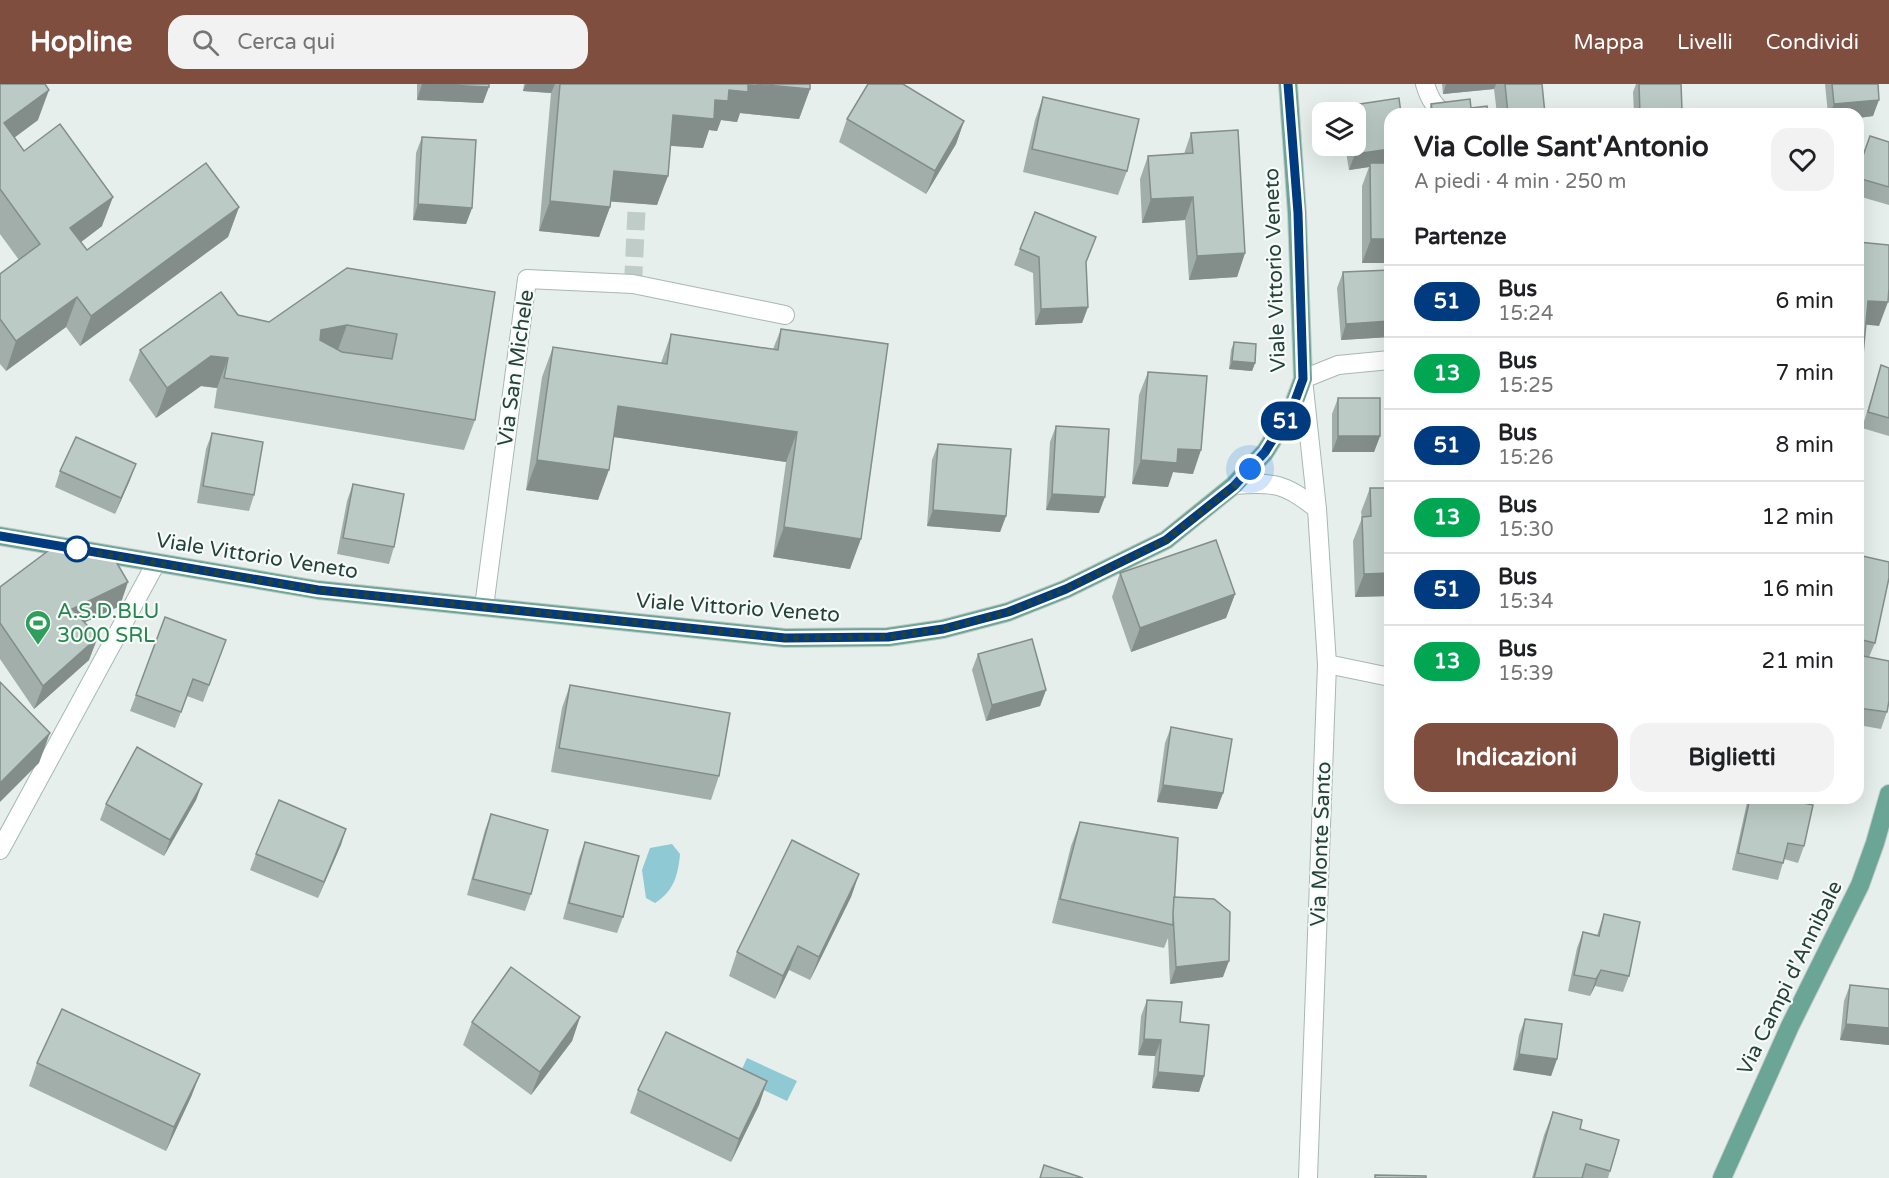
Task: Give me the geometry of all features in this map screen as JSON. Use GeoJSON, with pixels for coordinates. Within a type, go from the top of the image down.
{"type":"FeatureCollection","features":[{"type":"Feature","properties":{"kind":"main road","name":"Viale Vittorio Veneto"},"geometry":{"type":"LineString","coordinates":[[0,536],[318,590],[785,638],[888,637],[921,633],[1008,612],[1089,578],[1166,540],[1234,486],[1265,452],[1292,409],[1303,379],[1298,213],[1288,84]]}},
{"type":"Feature","properties":{"kind":"main road","name":"Via Campi d'Annibale"},"geometry":{"type":"LineString","coordinates":[[1722,1178],[1790,1026],[1860,885],[1889,794]]}},
{"type":"Feature","properties":{"kind":"street"},"geometry":{"type":"LineString","coordinates":[[1425,84],[1432,102],[1438,108]]}},
{"type":"Feature","properties":{"kind":"street","name":"Via San Michele"},"geometry":{"type":"LineString","coordinates":[[484,607],[527,279],[633,284],[785,315]]}},
{"type":"Feature","properties":{"kind":"street"},"geometry":{"type":"LineString","coordinates":[[1303,379],[1338,365],[1384,361]]}},
{"type":"Feature","properties":{"kind":"street","name":"Via Monte Santo"},"geometry":{"type":"LineString","coordinates":[[1303,379],[1317,509],[1327,664],[1308,1178]]}},
{"type":"Feature","properties":{"kind":"street"},"geometry":{"type":"LineString","coordinates":[[1234,486],[1263,483],[1280,485],[1300,495],[1317,509]]}},
{"type":"Feature","properties":{"kind":"street"},"geometry":{"type":"LineString","coordinates":[[0,850],[156,563]]}},
{"type":"Feature","properties":{"kind":"street"},"geometry":{"type":"LineString","coordinates":[[1327,664],[1384,676]]}},
{"type":"Feature","properties":{"kind":"water"},"geometry":{"type":"Polygon","coordinates":[[[672,844],[680,854],[676,876],[671,888],[655,903],[646,898],[642,870],[650,848],[672,844]]]}},
{"type":"Feature","properties":{"kind":"water"},"geometry":{"type":"Polygon","coordinates":[[[747,1058],[797,1081],[787,1101],[738,1078],[747,1058]]]}},
{"type":"Feature","properties":{"kind":"building"},"geometry":{"type":"Polygon","coordinates":[[[0,84],[45,84],[49,90],[4,123],[24,151],[60,124],[113,197],[70,228],[87,250],[206,163],[239,207],[91,316],[77,297],[16,341],[0,319],[0,274],[40,244],[0,189],[0,84]]]}},
{"type":"Feature","properties":{"kind":"building"},"geometry":{"type":"Polygon","coordinates":[[[424,84],[489,84],[489,87],[424,84]]]}},
{"type":"Feature","properties":{"kind":"building"},"geometry":{"type":"Polygon","coordinates":[[[560,84],[748,84],[748,92],[729,90],[728,101],[715,100],[714,119],[673,115],[668,176],[614,171],[610,207],[550,201],[560,84]]]}},
{"type":"Feature","properties":{"kind":"building"},"geometry":{"type":"Polygon","coordinates":[[[756,84],[810,84],[810,89],[756,84]]]}},
{"type":"Feature","properties":{"kind":"building"},"geometry":{"type":"Polygon","coordinates":[[[868,84],[903,84],[964,121],[935,171],[847,119],[868,84]]]}},
{"type":"Feature","properties":{"kind":"building"},"geometry":{"type":"Polygon","coordinates":[[[1505,84],[1542,84],[1544,108],[1507,108],[1505,84]]]}},
{"type":"Feature","properties":{"kind":"building"},"geometry":{"type":"Polygon","coordinates":[[[1639,84],[1681,84],[1682,108],[1640,108],[1639,84]]]}},
{"type":"Feature","properties":{"kind":"building"},"geometry":{"type":"Polygon","coordinates":[[[1832,84],[1878,84],[1879,100],[1834,104],[1832,84]]]}},
{"type":"Feature","properties":{"kind":"building"},"geometry":{"type":"Polygon","coordinates":[[[1043,97],[1139,119],[1127,171],[1032,149],[1043,97]]]}},
{"type":"Feature","properties":{"kind":"building"},"geometry":{"type":"Polygon","coordinates":[[[1399,98],[1400,108],[1384,108],[1384,150],[1366,152],[1366,103],[1399,98]]]}},
{"type":"Feature","properties":{"kind":"building"},"geometry":{"type":"Polygon","coordinates":[[[1470,99],[1471,108],[1432,108],[1431,104],[1470,99]]]}},
{"type":"Feature","properties":{"kind":"building"},"geometry":{"type":"Polygon","coordinates":[[[1238,130],[1245,253],[1197,256],[1193,197],[1151,199],[1148,156],[1193,153],[1191,133],[1238,130]]]}},
{"type":"Feature","properties":{"kind":"building"},"geometry":{"type":"Polygon","coordinates":[[[1870,136],[1889,142],[1889,187],[1864,180],[1864,153],[1870,136]]]}},
{"type":"Feature","properties":{"kind":"building"},"geometry":{"type":"Polygon","coordinates":[[[422,137],[476,140],[472,208],[418,204],[422,137]]]}},
{"type":"Feature","properties":{"kind":"building"},"geometry":{"type":"Polygon","coordinates":[[[1370,163],[1384,163],[1384,239],[1371,239],[1370,163]]]}},
{"type":"Feature","properties":{"kind":"building"},"geometry":{"type":"Polygon","coordinates":[[[1035,212],[1096,237],[1086,262],[1088,307],[1041,309],[1039,257],[1020,249],[1035,212]]]}},
{"type":"Feature","properties":{"kind":"building"},"geometry":{"type":"Polygon","coordinates":[[[1864,243],[1889,245],[1888,302],[1868,301],[1864,344],[1864,243]]]}},
{"type":"Feature","properties":{"kind":"building"},"geometry":{"type":"Polygon","coordinates":[[[347,268],[495,292],[475,420],[224,378],[228,358],[211,356],[167,388],[140,350],[221,292],[238,315],[269,322],[347,268]],[[347,325],[321,330],[320,340],[342,352],[392,359],[397,334],[347,325]]]}},
{"type":"Feature","properties":{"kind":"building"},"geometry":{"type":"Polygon","coordinates":[[[1384,270],[1384,321],[1346,324],[1343,272],[1384,270]]]}},
{"type":"Feature","properties":{"kind":"building"},"geometry":{"type":"Polygon","coordinates":[[[781,329],[888,344],[861,539],[784,527],[797,432],[618,406],[609,470],[537,460],[553,347],[667,364],[671,334],[778,350],[781,329]]]}},
{"type":"Feature","properties":{"kind":"building"},"geometry":{"type":"Polygon","coordinates":[[[1234,342],[1256,344],[1255,363],[1232,361],[1234,342]]]}},
{"type":"Feature","properties":{"kind":"building"},"geometry":{"type":"Polygon","coordinates":[[[1881,365],[1889,368],[1889,418],[1868,412],[1881,365]]]}},
{"type":"Feature","properties":{"kind":"building"},"geometry":{"type":"Polygon","coordinates":[[[1148,372],[1207,376],[1201,450],[1178,449],[1177,463],[1141,460],[1148,372]]]}},
{"type":"Feature","properties":{"kind":"building"},"geometry":{"type":"Polygon","coordinates":[[[1338,398],[1380,398],[1380,436],[1338,436],[1338,398]]]}},
{"type":"Feature","properties":{"kind":"building"},"geometry":{"type":"Polygon","coordinates":[[[1056,426],[1109,429],[1105,497],[1052,494],[1056,426]]]}},
{"type":"Feature","properties":{"kind":"building"},"geometry":{"type":"Polygon","coordinates":[[[212,433],[263,442],[254,495],[203,486],[212,433]]]}},
{"type":"Feature","properties":{"kind":"building"},"geometry":{"type":"Polygon","coordinates":[[[76,437],[136,464],[121,498],[60,471],[76,437]]]}},
{"type":"Feature","properties":{"kind":"building"},"geometry":{"type":"Polygon","coordinates":[[[938,444],[1011,449],[1006,516],[933,510],[938,444]]]}},
{"type":"Feature","properties":{"kind":"building"},"geometry":{"type":"Polygon","coordinates":[[[353,484],[404,494],[394,547],[343,538],[353,484]]]}},
{"type":"Feature","properties":{"kind":"building"},"geometry":{"type":"Polygon","coordinates":[[[1370,488],[1384,488],[1384,573],[1364,574],[1362,517],[1371,516],[1370,488]]]}},
{"type":"Feature","properties":{"kind":"building"},"geometry":{"type":"Polygon","coordinates":[[[1216,540],[1235,594],[1140,628],[1120,573],[1216,540]]]}},
{"type":"Feature","properties":{"kind":"building","name":"A.S.D.BLU 3000 SRL"},"geometry":{"type":"Polygon","coordinates":[[[52,548],[111,553],[128,582],[72,609],[98,637],[43,686],[0,623],[0,587],[52,548]]]}},
{"type":"Feature","properties":{"kind":"building"},"geometry":{"type":"Polygon","coordinates":[[[1864,556],[1889,562],[1889,578],[1875,643],[1864,640],[1864,556]]]}},
{"type":"Feature","properties":{"kind":"building"},"geometry":{"type":"Polygon","coordinates":[[[165,617],[226,640],[209,685],[193,679],[181,712],[136,695],[165,617]]]}},
{"type":"Feature","properties":{"kind":"building"},"geometry":{"type":"Polygon","coordinates":[[[1032,639],[1046,690],[992,705],[978,654],[1032,639]]]}},
{"type":"Feature","properties":{"kind":"building"},"geometry":{"type":"Polygon","coordinates":[[[1864,656],[1889,661],[1887,712],[1864,709],[1864,656]]]}},
{"type":"Feature","properties":{"kind":"building"},"geometry":{"type":"Polygon","coordinates":[[[0,682],[50,733],[0,783],[0,682]]]}},
{"type":"Feature","properties":{"kind":"building"},"geometry":{"type":"Polygon","coordinates":[[[570,685],[730,713],[719,776],[559,748],[570,685]]]}},
{"type":"Feature","properties":{"kind":"building"},"geometry":{"type":"Polygon","coordinates":[[[1171,727],[1232,739],[1223,793],[1163,785],[1171,727]]]}},
{"type":"Feature","properties":{"kind":"building"},"geometry":{"type":"Polygon","coordinates":[[[137,747],[202,784],[170,840],[106,804],[137,747]]]}},
{"type":"Feature","properties":{"kind":"building"},"geometry":{"type":"Polygon","coordinates":[[[279,800],[346,829],[324,882],[256,854],[279,800]]]}},
{"type":"Feature","properties":{"kind":"building"},"geometry":{"type":"Polygon","coordinates":[[[1749,804],[1813,805],[1804,846],[1788,843],[1783,863],[1738,853],[1749,804]]]}},
{"type":"Feature","properties":{"kind":"building"},"geometry":{"type":"Polygon","coordinates":[[[491,814],[548,830],[531,894],[473,879],[491,814]]]}},
{"type":"Feature","properties":{"kind":"building"},"geometry":{"type":"Polygon","coordinates":[[[1080,822],[1178,838],[1173,925],[1060,899],[1080,822]]]}},
{"type":"Feature","properties":{"kind":"building"},"geometry":{"type":"Polygon","coordinates":[[[792,840],[859,874],[819,957],[798,946],[783,976],[737,952],[792,840]]]}},
{"type":"Feature","properties":{"kind":"building"},"geometry":{"type":"Polygon","coordinates":[[[585,842],[639,856],[623,917],[569,903],[585,842]]]}},
{"type":"Feature","properties":{"kind":"building"},"geometry":{"type":"Polygon","coordinates":[[[1174,897],[1214,899],[1230,912],[1229,961],[1176,967],[1174,897]]]}},
{"type":"Feature","properties":{"kind":"building"},"geometry":{"type":"Polygon","coordinates":[[[1604,914],[1640,922],[1629,976],[1601,970],[1596,979],[1574,975],[1583,932],[1599,936],[1604,914]]]}},
{"type":"Feature","properties":{"kind":"building"},"geometry":{"type":"Polygon","coordinates":[[[511,967],[580,1017],[540,1072],[472,1022],[511,967]]]}},
{"type":"Feature","properties":{"kind":"building"},"geometry":{"type":"Polygon","coordinates":[[[1850,985],[1889,989],[1889,1028],[1846,1024],[1850,985]]]}},
{"type":"Feature","properties":{"kind":"building"},"geometry":{"type":"Polygon","coordinates":[[[1147,1000],[1182,1002],[1180,1022],[1209,1025],[1204,1076],[1158,1072],[1161,1040],[1144,1039],[1147,1000]]]}},
{"type":"Feature","properties":{"kind":"building"},"geometry":{"type":"Polygon","coordinates":[[[62,1009],[200,1074],[174,1127],[37,1063],[62,1009]]]}},
{"type":"Feature","properties":{"kind":"building"},"geometry":{"type":"Polygon","coordinates":[[[1525,1019],[1562,1024],[1557,1059],[1519,1054],[1525,1019]]]}},
{"type":"Feature","properties":{"kind":"building"},"geometry":{"type":"Polygon","coordinates":[[[666,1032],[767,1081],[739,1139],[638,1090],[666,1032]]]}},
{"type":"Feature","properties":{"kind":"building"},"geometry":{"type":"Polygon","coordinates":[[[1553,1112],[1582,1120],[1580,1129],[1619,1140],[1610,1171],[1586,1164],[1582,1178],[1534,1178],[1553,1112]]]}},
{"type":"Feature","properties":{"kind":"building"},"geometry":{"type":"Polygon","coordinates":[[[1044,1165],[1083,1178],[1040,1178],[1044,1165]]]}},
{"type":"Feature","properties":{"kind":"building"},"geometry":{"type":"Polygon","coordinates":[[[1375,1175],[1426,1176],[1426,1178],[1375,1178],[1375,1175]]]}},
{"type":"Feature","properties":{"kind":"tunnel"},"geometry":{"type":"LineString","coordinates":[[633,284],[638,179]]}},
{"type":"Feature","properties":{"kind":"bus line","name":"51"},"geometry":{"type":"LineString","coordinates":[[0,536],[318,590],[785,638],[888,637],[943,629],[1008,612],[1066,589],[1166,540],[1234,486],[1265,452],[1292,409],[1303,379],[1298,213],[1288,84]]}},
{"type":"Feature","properties":{"kind":"place","name":"A.S.D.BLU 3000 SRL"},"geometry":{"type":"Point","coordinates":[38,646]}},
{"type":"Feature","properties":{"kind":"route"},"geometry":{"type":"LineString","coordinates":[[77,549],[67,548],[318,590],[785,638],[888,637],[943,629],[1008,612],[1066,589],[1166,540],[1234,486],[1250,469]]}}]}
